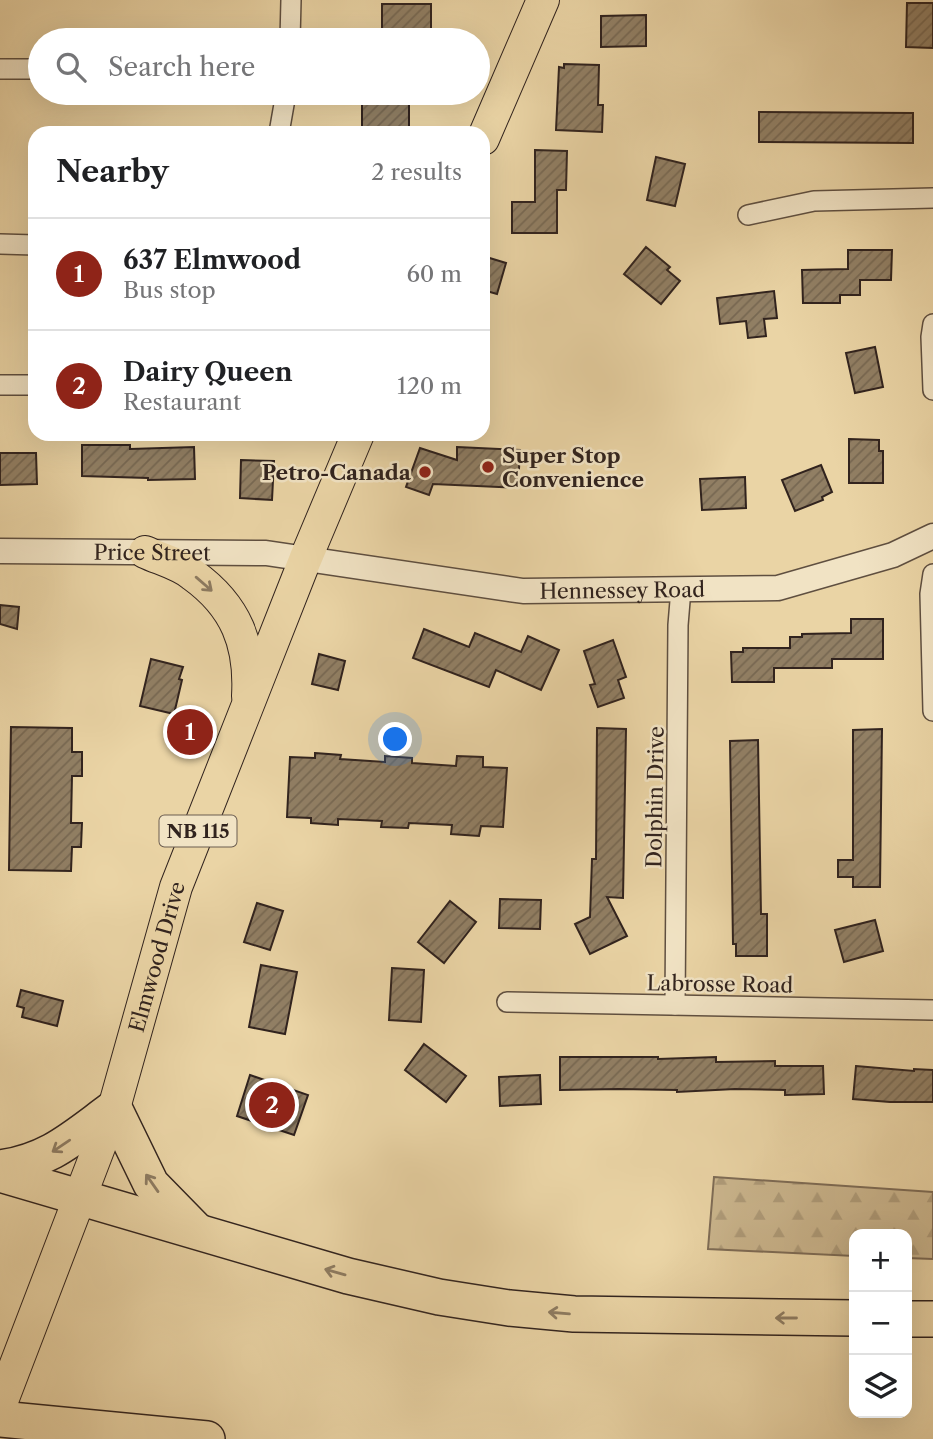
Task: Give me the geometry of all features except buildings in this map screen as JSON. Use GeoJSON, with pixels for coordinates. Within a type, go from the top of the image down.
{"type":"FeatureCollection","features":[{"type":"Feature","properties":{"kind":"highway"},"geometry":{"type":"LineString","coordinates":[[0,1168],[26,1164],[55,1151],[114,1108],[150,1184],[198,1232]]}},
{"type":"Feature","properties":{"kind":"highway"},"geometry":{"type":"LineString","coordinates":[[0,1174],[348,1276],[439,1297],[509,1308],[636,1316],[849,1318]]}},
{"type":"Feature","properties":{"kind":"highway"},"geometry":{"type":"LineString","coordinates":[[912,1319],[933,1319]]}},
{"type":"Feature","properties":{"kind":"highway"},"geometry":{"type":"LineString","coordinates":[[0,1419],[207,1439]]}},
{"type":"Feature","properties":{"kind":"main road"},"geometry":{"type":"LineString","coordinates":[[489,126],[543,0]]}},
{"type":"Feature","properties":{"kind":"main road","name":"Elmwood Drive"},"geometry":{"type":"LineString","coordinates":[[0,1406],[114,1108],[176,887],[304,560],[355,441]]}},
{"type":"Feature","properties":{"kind":"main road"},"geometry":{"type":"LineString","coordinates":[[145,552],[192,573],[220,598],[240,631],[250,669],[247,708]]}},
{"type":"Feature","properties":{"kind":"street"},"geometry":{"type":"LineString","coordinates":[[290,28],[291,0]]}},
{"type":"Feature","properties":{"kind":"street"},"geometry":{"type":"LineString","coordinates":[[0,69],[28,69]]}},
{"type":"Feature","properties":{"kind":"street"},"geometry":{"type":"LineString","coordinates":[[280,126],[284,105]]}},
{"type":"Feature","properties":{"kind":"street"},"geometry":{"type":"LineString","coordinates":[[748,215],[814,201],[933,198]]}},
{"type":"Feature","properties":{"kind":"street"},"geometry":{"type":"LineString","coordinates":[[0,244],[28,245]]}},
{"type":"Feature","properties":{"kind":"street"},"geometry":{"type":"LineString","coordinates":[[933,324],[933,390]]}},
{"type":"Feature","properties":{"kind":"street"},"geometry":{"type":"LineString","coordinates":[[0,385],[28,385]]}},
{"type":"Feature","properties":{"kind":"street","name":"Hennessey Road"},"geometry":{"type":"LineString","coordinates":[[304,560],[523,591],[778,588],[894,555],[933,536]]}},
{"type":"Feature","properties":{"kind":"street","name":"Price Street"},"geometry":{"type":"LineString","coordinates":[[0,551],[266,553],[304,560]]}},
{"type":"Feature","properties":{"kind":"street"},"geometry":{"type":"LineString","coordinates":[[933,574],[930,594],[933,711]]}},
{"type":"Feature","properties":{"kind":"street","name":"Dolphin Drive"},"geometry":{"type":"LineString","coordinates":[[675,1005],[678,625],[681,589]]}},
{"type":"Feature","properties":{"kind":"street","name":"Labrosse Road"},"geometry":{"type":"LineString","coordinates":[[507,1002],[933,1010]]}},
{"type":"Feature","properties":{"kind":"green space"},"geometry":{"type":"Polygon","coordinates":[[[714,1177],[933,1192],[933,1259],[912,1258],[912,1229],[849,1229],[849,1256],[708,1249],[714,1177]]]}},
{"type":"Feature","properties":{"kind":"place","name":"Super Stop Convenience"},"geometry":{"type":"Point","coordinates":[488,467]}},
{"type":"Feature","properties":{"kind":"place","name":"Petro-Canada"},"geometry":{"type":"Point","coordinates":[425,472]}},
{"type":"Feature","properties":{"kind":"place","name":"637 Elmwood"},"geometry":{"type":"Point","coordinates":[190,732]}},
{"type":"Feature","properties":{"kind":"place","name":"Dairy Queen"},"geometry":{"type":"Point","coordinates":[272,1105]}}]}
